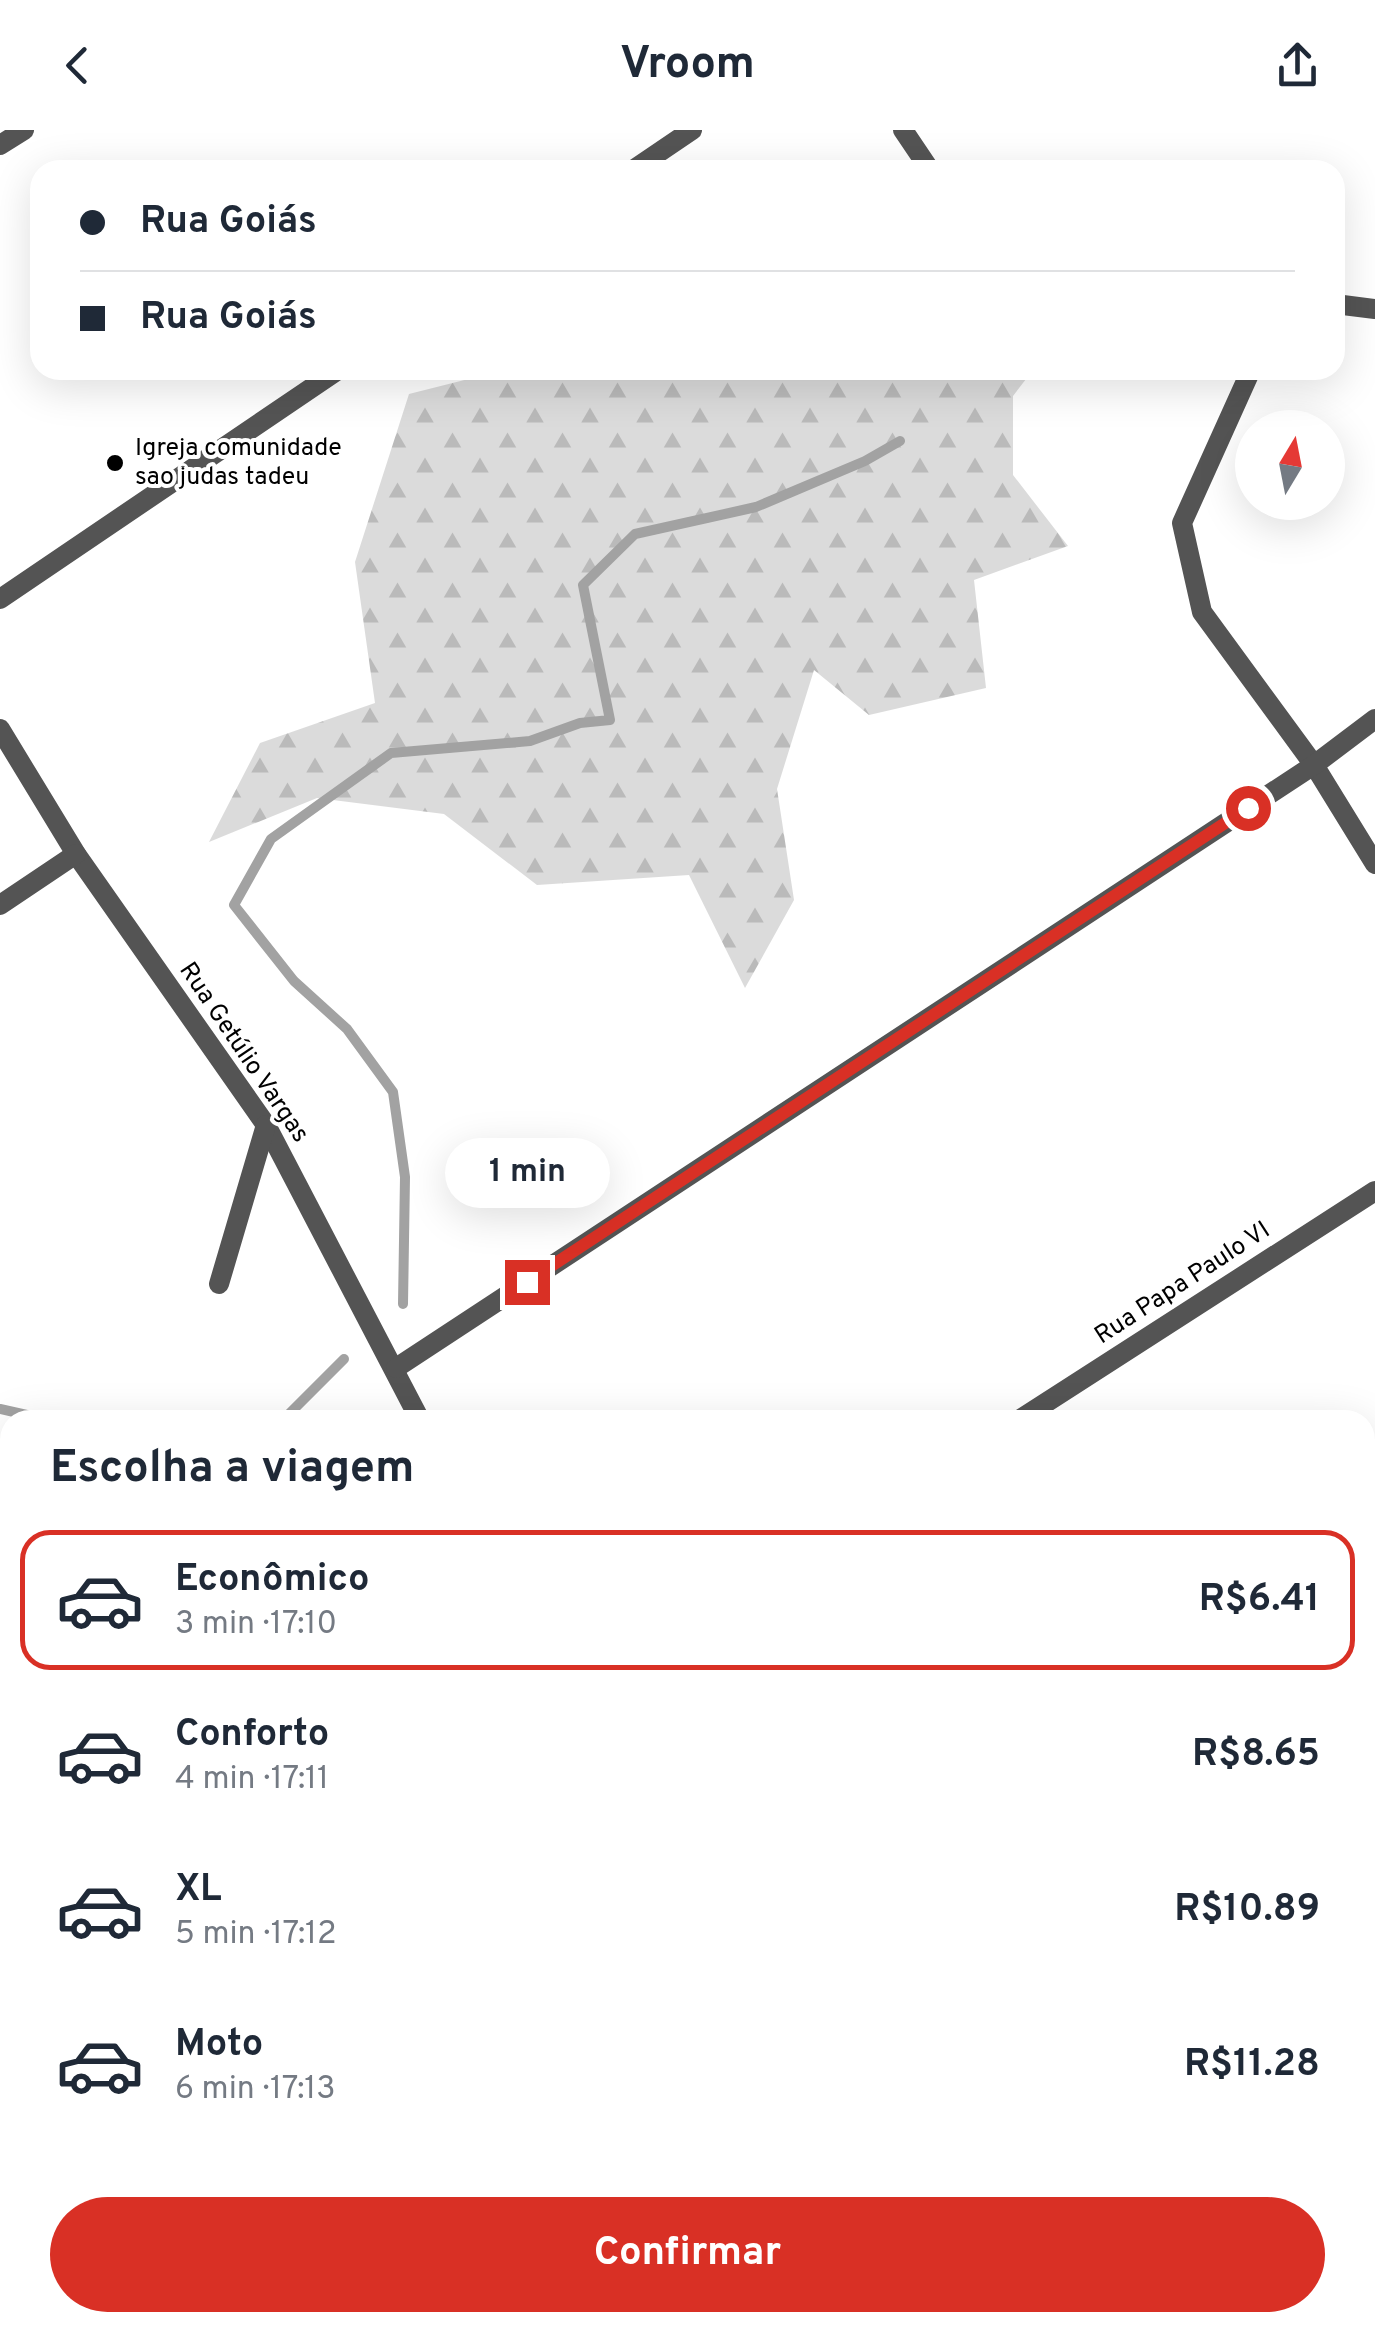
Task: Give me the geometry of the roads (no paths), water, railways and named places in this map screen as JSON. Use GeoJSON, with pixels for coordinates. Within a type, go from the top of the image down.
{"type":"FeatureCollection","features":[{"type":"Feature","properties":{"kind":"street"},"geometry":{"type":"LineString","coordinates":[[0,146],[24,130]]}},
{"type":"Feature","properties":{"kind":"street"},"geometry":{"type":"LineString","coordinates":[[648,160],[692,130]]}},
{"type":"Feature","properties":{"kind":"street"},"geometry":{"type":"LineString","coordinates":[[903,130],[923,160]]}},
{"type":"Feature","properties":{"kind":"street"},"geometry":{"type":"LineString","coordinates":[[1345,305],[1375,309]]}},
{"type":"Feature","properties":{"kind":"street"},"geometry":{"type":"LineString","coordinates":[[0,599],[323,380]]}},
{"type":"Feature","properties":{"kind":"street"},"geometry":{"type":"LineString","coordinates":[[1246,380],[1182,523],[1202,612],[1314,765],[1375,864]]}},
{"type":"Feature","properties":{"kind":"street"},"geometry":{"type":"LineString","coordinates":[[396,1368],[1314,765],[1375,720]]}},
{"type":"Feature","properties":{"kind":"street","name":"Rua Getúlio Vargas"},"geometry":{"type":"LineString","coordinates":[[0,728],[76,854],[266,1125],[415,1410]]}},
{"type":"Feature","properties":{"kind":"street"},"geometry":{"type":"LineString","coordinates":[[0,905],[76,854]]}},
{"type":"Feature","properties":{"kind":"street"},"geometry":{"type":"LineString","coordinates":[[219,1284],[266,1125]]}},
{"type":"Feature","properties":{"kind":"street","name":"Rua Papa Paulo VI"},"geometry":{"type":"LineString","coordinates":[[1035,1410],[1375,1191]]}},
{"type":"Feature","properties":{"kind":"waterway"},"geometry":{"type":"LineString","coordinates":[[403,1304],[405,1177],[393,1092],[347,1029],[294,981],[234,905],[271,839],[391,753],[530,741],[580,723],[610,720],[583,585],[635,534],[756,507],[865,461],[900,441]]}},
{"type":"Feature","properties":{"kind":"waterway"},"geometry":{"type":"LineString","coordinates":[[293,1410],[344,1359]]}},
{"type":"Feature","properties":{"kind":"waterway"},"geometry":{"type":"LineString","coordinates":[[0,1409],[4,1410]]}},
{"type":"Feature","properties":{"kind":"place","name":"Igreja comunidade sao judas tadeu"},"geometry":{"type":"Point","coordinates":[115,463]}}]}
